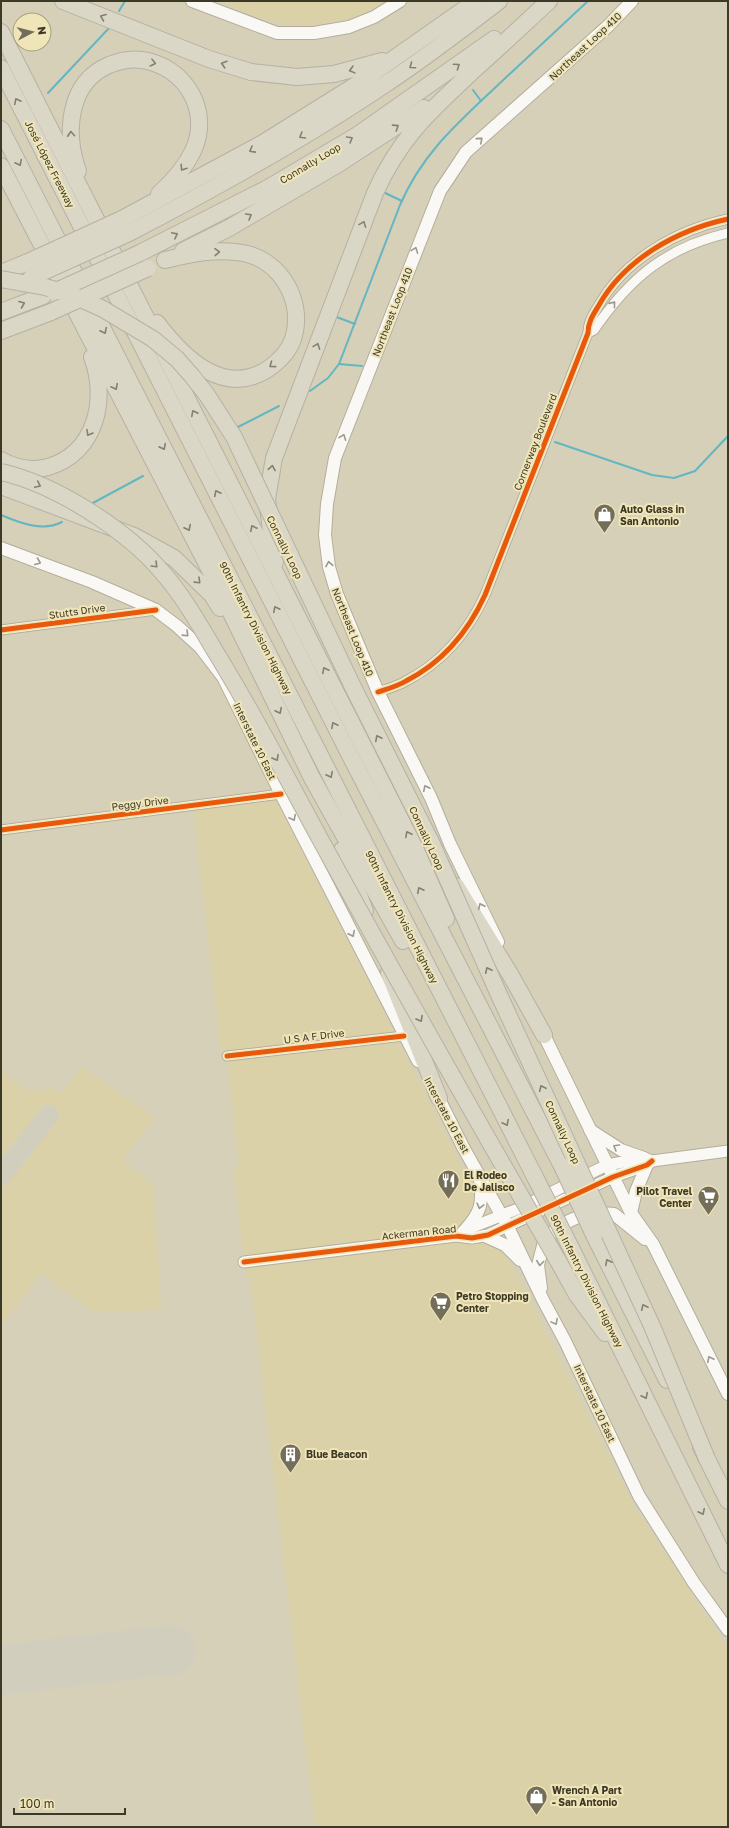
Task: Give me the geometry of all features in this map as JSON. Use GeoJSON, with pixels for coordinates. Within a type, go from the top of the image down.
{"type":"FeatureCollection","features":[{"type":"Feature","properties":{"kind":"highway"},"geometry":{"type":"LineString","coordinates":[[63,1],[209,59],[251,72],[297,77],[334,74],[372,65],[402,53]]}},
{"type":"Feature","properties":{"kind":"highway"},"geometry":{"type":"LineString","coordinates":[[1,288],[30,269],[263,143],[402,53],[476,1]]}},
{"type":"Feature","properties":{"kind":"highway"},"geometry":{"type":"LineString","coordinates":[[1,273],[30,269],[129,233],[211,191],[353,105],[441,46],[499,1]]}},
{"type":"Feature","properties":{"kind":"highway","name":"Connally Loop"},"geometry":{"type":"LineString","coordinates":[[1,312],[43,296],[140,253],[268,188],[356,136],[478,52],[541,1]]}},
{"type":"Feature","properties":{"kind":"highway"},"geometry":{"type":"LineString","coordinates":[[284,588],[276,565],[266,500],[274,458],[384,171],[408,135],[428,113],[549,1]]}},
{"type":"Feature","properties":{"kind":"highway"},"geometry":{"type":"LineString","coordinates":[[1,32],[415,848],[521,1086],[728,1501]]}},
{"type":"Feature","properties":{"kind":"highway"},"geometry":{"type":"LineString","coordinates":[[93,212],[76,166],[71,137],[71,117],[75,102],[82,88],[93,74],[115,63],[127,60],[141,60],[160,64],[183,81],[191,92],[197,109],[199,124],[193,150],[182,170],[154,200],[139,211]]}},
{"type":"Feature","properties":{"kind":"highway","name":"José López Freeway"},"geometry":{"type":"LineString","coordinates":[[1,68],[358,771],[521,1086]]}},
{"type":"Feature","properties":{"kind":"highway"},"geometry":{"type":"LineString","coordinates":[[1,331],[51,312],[165,260],[229,228],[340,163],[408,119],[467,76]]}},
{"type":"Feature","properties":{"kind":"highway","name":"90th Infantry Division Highway"},"geometry":{"type":"LineString","coordinates":[[1,129],[264,642],[488,1088],[572,1248],[728,1565]]}},
{"type":"Feature","properties":{"kind":"highway"},"geometry":{"type":"LineString","coordinates":[[3,173],[211,572],[312,778],[373,889],[488,1088]]}},
{"type":"Feature","properties":{"kind":"highway"},"geometry":{"type":"LineString","coordinates":[[136,297],[172,342],[194,364],[212,374],[228,378],[257,375],[277,363],[293,339],[295,310],[287,284],[276,269],[262,259],[244,253],[221,251],[200,252],[165,260]]}},
{"type":"Feature","properties":{"kind":"highway"},"geometry":{"type":"LineString","coordinates":[[1,266],[30,269]]}},
{"type":"Feature","properties":{"kind":"highway","name":"Connally Loop"},"geometry":{"type":"LineString","coordinates":[[1,279],[45,287],[70,294],[103,309],[153,339],[177,360],[192,376],[207,395],[234,437],[353,687],[431,842],[497,990],[652,1326],[707,1460]]}},
{"type":"Feature","properties":{"kind":"highway"},"geometry":{"type":"LineString","coordinates":[[1,460],[22,468],[36,469],[59,464],[75,454],[89,435],[97,414],[99,401],[98,387],[96,368],[78,316]]}},
{"type":"Feature","properties":{"kind":"highway"},"geometry":{"type":"LineString","coordinates":[[1,343],[32,320]]}},
{"type":"Feature","properties":{"kind":"highway"},"geometry":{"type":"LineString","coordinates":[[1,472],[18,476],[75,503],[128,538],[163,573],[194,616],[232,679],[444,1062],[577,1294],[632,1370]]}},
{"type":"Feature","properties":{"kind":"highway"},"geometry":{"type":"LineString","coordinates":[[1,486],[134,536],[174,558],[212,595],[261,676]]}},
{"type":"Feature","properties":{"kind":"highway"},"geometry":{"type":"LineString","coordinates":[[355,730],[384,769],[468,905],[544,1035]]}},
{"type":"Feature","properties":{"kind":"highway"},"geometry":{"type":"LineString","coordinates":[[312,778],[439,1098]]}},
{"type":"Feature","properties":{"kind":"main road"},"geometry":{"type":"LineString","coordinates":[[192,1],[277,33],[314,33],[349,27],[374,17],[400,1]]}},
{"type":"Feature","properties":{"kind":"main road","name":"Northeast Loop 410"},"geometry":{"type":"LineString","coordinates":[[378,692],[337,594],[329,567],[325,535],[327,504],[335,458],[440,191],[466,152],[608,26],[632,1]]}},
{"type":"Feature","properties":{"kind":"main road"},"geometry":{"type":"LineString","coordinates":[[1,548],[92,582],[156,610]]}},
{"type":"Feature","properties":{"kind":"main road","name":"Interstate 10 East"},"geometry":{"type":"LineString","coordinates":[[156,610],[177,626],[200,647],[223,677],[404,1036],[502,1215],[543,1300],[565,1341],[639,1496],[694,1582],[728,1630]]}},
{"type":"Feature","properties":{"kind":"main road"},"geometry":{"type":"LineString","coordinates":[[378,692],[431,798],[450,844],[613,1177],[631,1213],[653,1244],[728,1394]]}},
{"type":"Feature","properties":{"kind":"main road"},"geometry":{"type":"LineString","coordinates":[[590,1130],[621,1150],[648,1161],[636,1192],[631,1213]]}},
{"type":"Feature","properties":{"kind":"main road"},"geometry":{"type":"LineString","coordinates":[[461,1233],[475,1219],[480,1210],[482,1198],[480,1177]]}},
{"type":"Feature","properties":{"kind":"main road"},"geometry":{"type":"LineString","coordinates":[[543,1300],[538,1265],[545,1238],[569,1221],[589,1212],[614,1214],[653,1244]]}},
{"type":"Feature","properties":{"kind":"main road"},"geometry":{"type":"LineString","coordinates":[[485,1236],[496,1240],[512,1251],[529,1270]]}},
{"type":"Feature","properties":{"kind":"street","name":"Cornerway Boulevard"},"geometry":{"type":"LineString","coordinates":[[378,692],[405,682],[422,672],[456,643],[472,622],[485,594],[588,333],[588,324],[602,300],[614,284],[640,259],[669,240],[693,229],[728,218]]}},
{"type":"Feature","properties":{"kind":"street","name":"Cornerway Boulevard"},"geometry":{"type":"LineString","coordinates":[[588,333],[594,330],[629,285],[661,260],[684,246],[728,233]]}},
{"type":"Feature","properties":{"kind":"street","name":"Stutts Drive"},"geometry":{"type":"LineString","coordinates":[[1,630],[156,610]]}},
{"type":"Feature","properties":{"kind":"street","name":"Peggy Drive"},"geometry":{"type":"LineString","coordinates":[[1,830],[281,794]]}},
{"type":"Feature","properties":{"kind":"street","name":"U S A F Drive"},"geometry":{"type":"LineString","coordinates":[[227,1056],[404,1036]]}},
{"type":"Feature","properties":{"kind":"street","name":"Ackerman Road"},"geometry":{"type":"LineString","coordinates":[[244,1262],[461,1233],[608,1165],[728,1151]]}},
{"type":"Feature","properties":{"kind":"street","name":"Ackerman Road"},"geometry":{"type":"LineString","coordinates":[[461,1233],[472,1238],[485,1236],[508,1227],[648,1161]]}},
{"type":"Feature","properties":{"kind":"shaded area"},"geometry":{"type":"Polygon","coordinates":[[[217,1],[386,1],[367,13],[340,21],[305,26],[283,24],[259,18],[217,1]]]}},
{"type":"Feature","properties":{"kind":"shaded area"},"geometry":{"type":"Polygon","coordinates":[[[276,800],[634,1506],[728,1649],[728,1827],[315,1827],[250,1278],[246,1278],[233,1170],[239,1162],[226,1052],[221,1052],[193,810],[276,800]]]}},
{"type":"Feature","properties":{"kind":"shaded area"},"geometry":{"type":"Polygon","coordinates":[[[82,1067],[155,1118],[123,1159],[154,1186],[161,1310],[93,1312],[41,1273],[1,1325],[1,1070],[25,1089],[41,1091],[50,1085],[60,1094],[82,1067]]]}},
{"type":"Feature","properties":{"kind":"waterway"},"geometry":{"type":"LineString","coordinates":[[119,11],[125,1]]}},
{"type":"Feature","properties":{"kind":"waterway"},"geometry":{"type":"LineString","coordinates":[[310,391],[328,378],[339,364],[400,205],[419,169],[456,125],[588,1]]}},
{"type":"Feature","properties":{"kind":"waterway"},"geometry":{"type":"LineString","coordinates":[[48,93],[110,27]]}},
{"type":"Feature","properties":{"kind":"waterway"},"geometry":{"type":"LineString","coordinates":[[473,90],[481,101]]}},
{"type":"Feature","properties":{"kind":"waterway"},"geometry":{"type":"LineString","coordinates":[[383,192],[402,201]]}},
{"type":"Feature","properties":{"kind":"waterway"},"geometry":{"type":"LineString","coordinates":[[334,316],[355,324]]}},
{"type":"Feature","properties":{"kind":"waterway"},"geometry":{"type":"LineString","coordinates":[[339,364],[362,366]]}},
{"type":"Feature","properties":{"kind":"waterway"},"geometry":{"type":"LineString","coordinates":[[236,428],[279,406]]}},
{"type":"Feature","properties":{"kind":"waterway"},"geometry":{"type":"LineString","coordinates":[[555,442],[652,475],[674,478],[695,471],[728,436]]}},
{"type":"Feature","properties":{"kind":"waterway"},"geometry":{"type":"LineString","coordinates":[[91,504],[143,476]]}},
{"type":"Feature","properties":{"kind":"waterway"},"geometry":{"type":"LineString","coordinates":[[1,515],[16,521],[39,526],[55,525],[62,522]]}},
{"type":"Feature","properties":{"kind":"taxiway"},"geometry":{"type":"LineString","coordinates":[[1,1176],[49,1115]]}},
{"type":"Feature","properties":{"kind":"runway"},"geometry":{"type":"LineString","coordinates":[[1,1670],[171,1650]]}},
{"type":"Feature","properties":{"kind":"cycle path"},"geometry":{"type":"LineString","coordinates":[[378,692],[403,683],[432,665],[453,645],[478,609],[485,595],[588,333],[591,319],[610,289],[638,260],[654,249],[690,231],[728,219]]}},
{"type":"Feature","properties":{"kind":"cycle path"},"geometry":{"type":"LineString","coordinates":[[1,630],[156,610]]}},
{"type":"Feature","properties":{"kind":"cycle path"},"geometry":{"type":"LineString","coordinates":[[1,830],[281,794]]}},
{"type":"Feature","properties":{"kind":"cycle path"},"geometry":{"type":"LineString","coordinates":[[227,1056],[404,1036]]}},
{"type":"Feature","properties":{"kind":"cycle path"},"geometry":{"type":"LineString","coordinates":[[244,1262],[456,1236],[472,1238],[488,1235],[613,1177],[647,1165],[652,1161]]}},
{"type":"Feature","properties":{"kind":"place","name":"Auto Glass in San Antonio"},"geometry":{"type":"Point","coordinates":[605,534]}},
{"type":"Feature","properties":{"kind":"place","name":"El Rodeo De Jalisco"},"geometry":{"type":"Point","coordinates":[448,1200]}},
{"type":"Feature","properties":{"kind":"place","name":"Pilot Travel Center"},"geometry":{"type":"Point","coordinates":[708,1216]}},
{"type":"Feature","properties":{"kind":"place","name":"Petro Stopping Center"},"geometry":{"type":"Point","coordinates":[441,1322]}},
{"type":"Feature","properties":{"kind":"place","name":"Blue Beacon"},"geometry":{"type":"Point","coordinates":[290,1474]}},
{"type":"Feature","properties":{"kind":"place","name":"Wrench A Part - San Antonio"},"geometry":{"type":"Point","coordinates":[536,1816]}}]}
